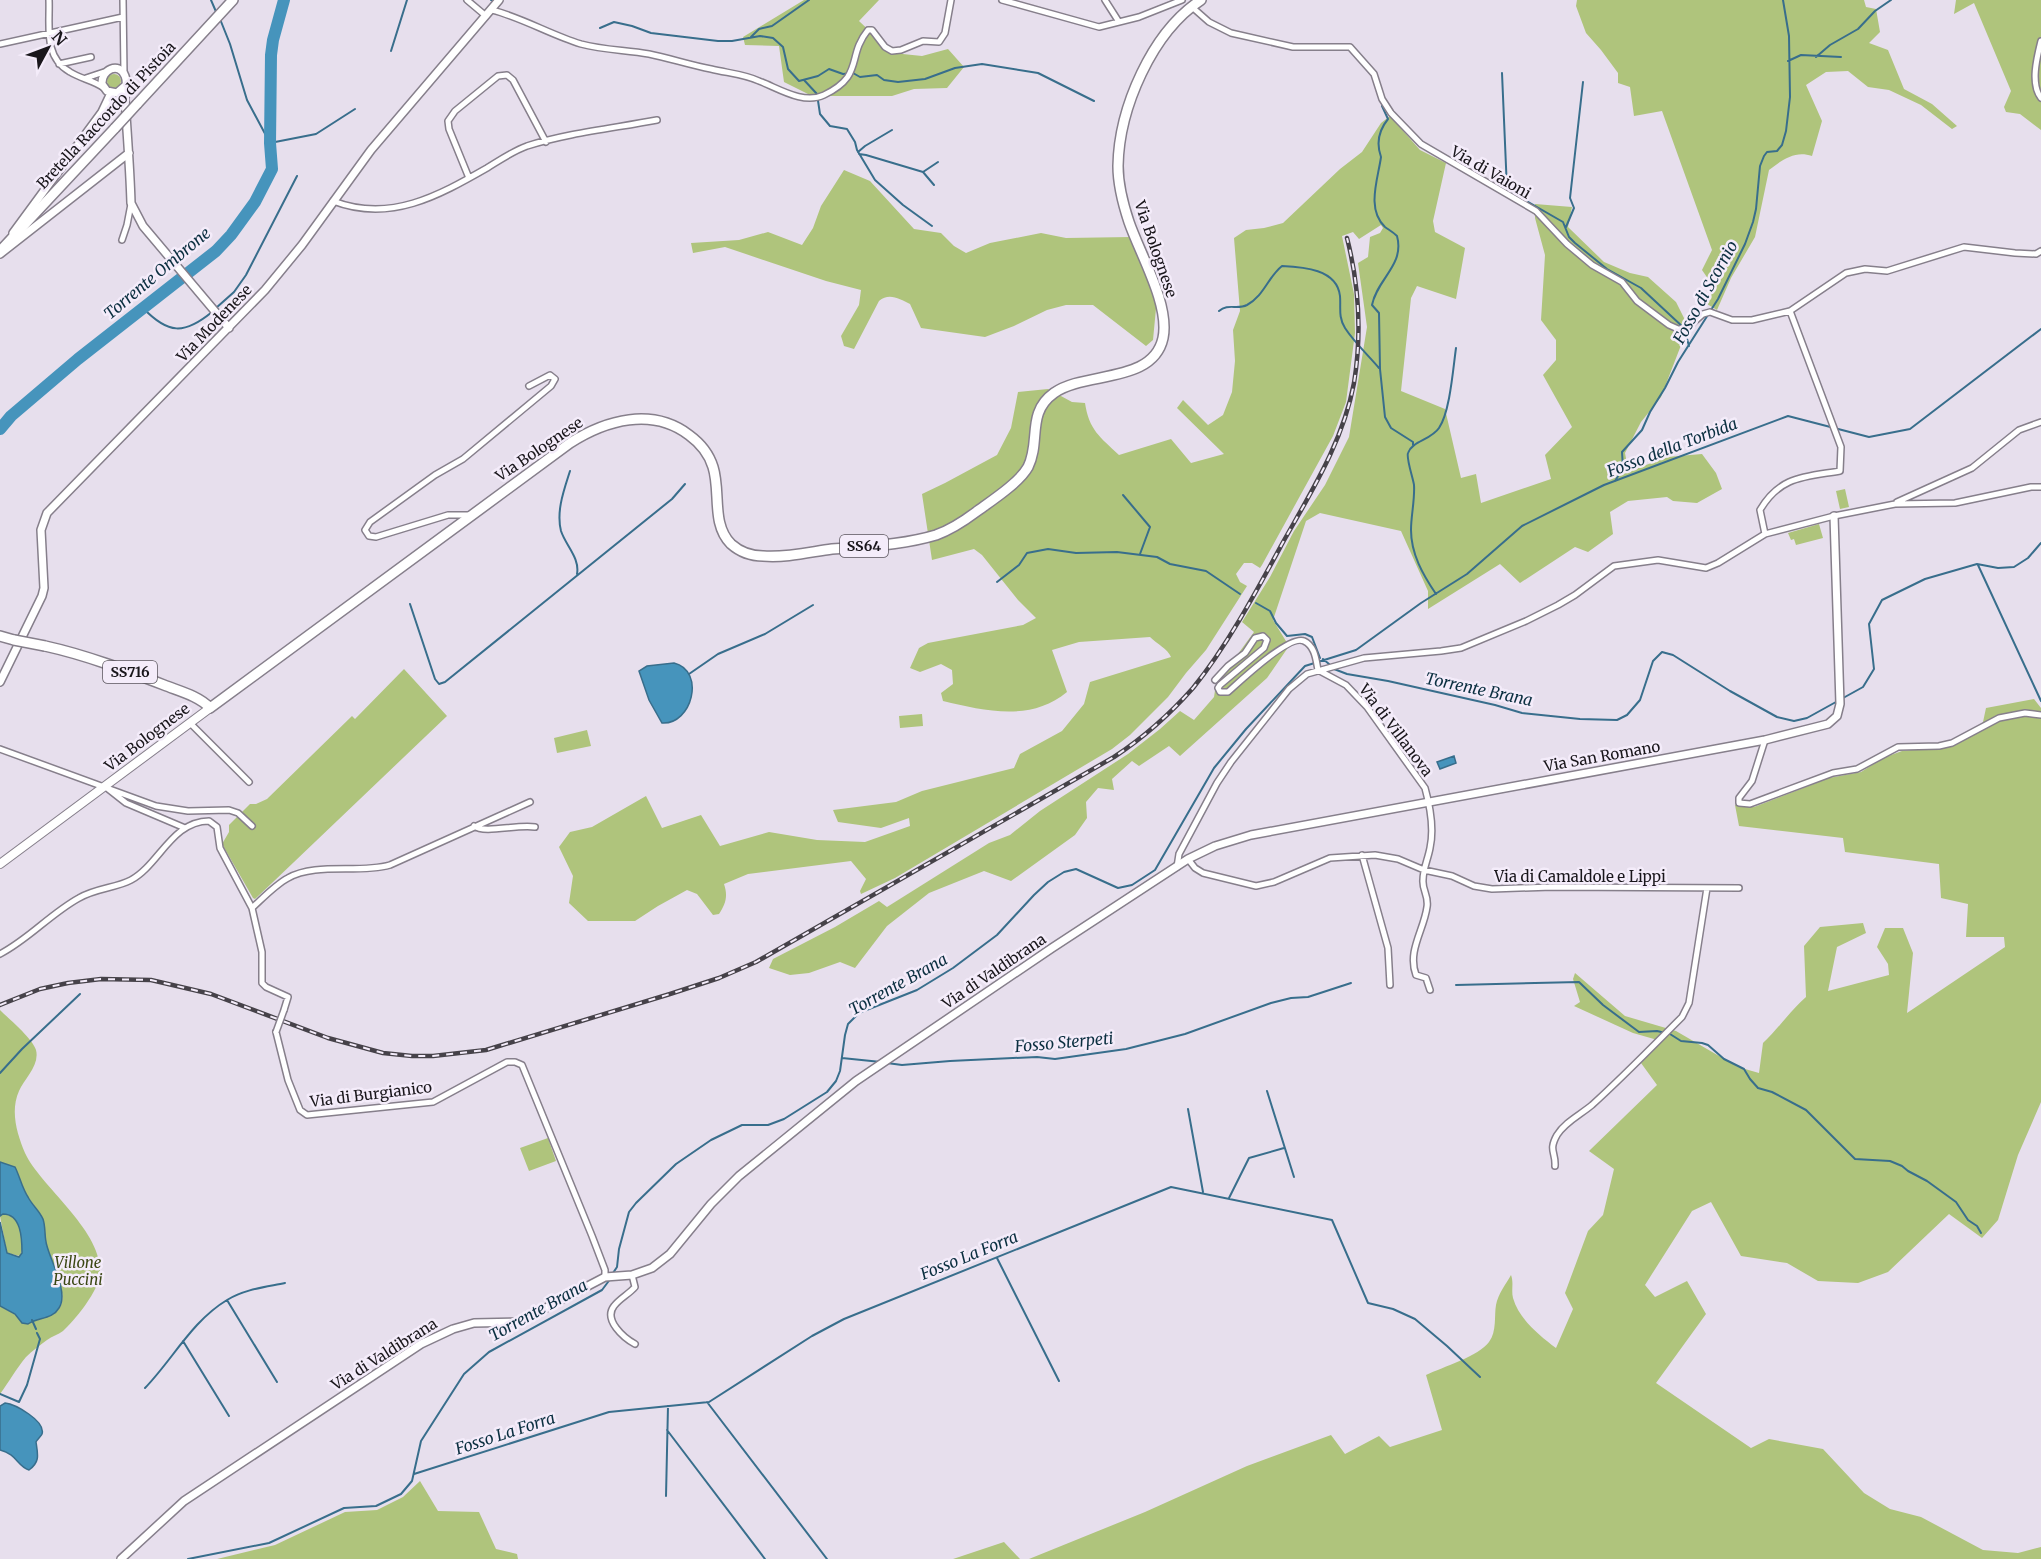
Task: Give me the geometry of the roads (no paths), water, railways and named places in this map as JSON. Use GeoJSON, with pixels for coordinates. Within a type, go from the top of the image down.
{"type":"FeatureCollection","features":[{"type":"Feature","properties":{"kind":"main road","name":"Bretella Raccordo di Pistoia"},"geometry":{"type":"LineString","coordinates":[[0,252],[233,0]]}},
{"type":"Feature","properties":{"kind":"main road","name":"Via Bolognese"},"geometry":{"type":"LineString","coordinates":[[0,864],[471,515],[580,437],[602,426],[634,419],[660,421],[673,425],[688,434],[703,448],[713,466],[719,518],[725,536],[737,549],[754,555],[770,556],[921,538],[950,528],[976,512],[1027,469],[1032,454],[1038,413],[1053,394],[1078,383],[1138,368],[1153,357],[1163,340],[1164,330],[1160,305],[1123,201],[1118,168],[1119,150],[1128,108],[1148,62],[1168,29],[1194,3]]}},
{"type":"Feature","properties":{"kind":"main road","name":"SS716"},"geometry":{"type":"LineString","coordinates":[[0,638],[86,656],[180,692],[203,702],[210,708]]}},
{"type":"Feature","properties":{"kind":"street"},"geometry":{"type":"LineString","coordinates":[[49,0],[48,32],[51,51],[59,64],[70,73],[114,93],[125,102]]}},
{"type":"Feature","properties":{"kind":"street"},"geometry":{"type":"LineString","coordinates":[[122,240],[128,225],[131,202],[125,102],[126,79],[123,60],[123,0]]}},
{"type":"Feature","properties":{"kind":"street"},"geometry":{"type":"LineString","coordinates":[[466,0],[486,16]]}},
{"type":"Feature","properties":{"kind":"street","name":"Via Modenese"},"geometry":{"type":"LineString","coordinates":[[0,682],[42,596],[44,588],[41,530],[47,513],[264,290],[302,245],[370,150],[499,0]]}},
{"type":"Feature","properties":{"kind":"street"},"geometry":{"type":"LineString","coordinates":[[492,10],[512,15],[580,43],[651,55],[750,77],[786,92],[814,98],[823,96],[843,84],[849,77],[863,37],[868,30],[872,30],[885,47],[892,51],[901,50],[923,41],[939,42],[945,33],[951,0]]}},
{"type":"Feature","properties":{"kind":"street"},"geometry":{"type":"LineString","coordinates":[[1002,0],[1099,27],[1182,0]]}},
{"type":"Feature","properties":{"kind":"street"},"geometry":{"type":"LineString","coordinates":[[1105,0],[1119,22]]}},
{"type":"Feature","properties":{"kind":"street","name":"Via di Vaioni"},"geometry":{"type":"LineString","coordinates":[[1194,3],[1209,22],[1231,33],[1293,47],[1350,47],[1374,74],[1382,99],[1391,112],[1420,144],[1536,211],[1575,251],[1592,265],[1622,282],[1637,301],[1678,329],[1686,328],[1703,314],[1710,312],[1732,320],[1752,320],[1790,311],[1846,273],[1865,268],[1887,272],[1964,247],[2015,253],[2036,254],[2041,251]]}},
{"type":"Feature","properties":{"kind":"street"},"geometry":{"type":"LineString","coordinates":[[0,44],[123,16]]}},
{"type":"Feature","properties":{"kind":"street"},"geometry":{"type":"LineString","coordinates":[[2041,41],[2036,74],[2038,94],[2041,98]]}},
{"type":"Feature","properties":{"kind":"street"},"geometry":{"type":"LineString","coordinates":[[59,64],[90,57]]}},
{"type":"Feature","properties":{"kind":"street"},"geometry":{"type":"LineString","coordinates":[[85,78],[116,68],[123,60]]}},
{"type":"Feature","properties":{"kind":"street"},"geometry":{"type":"LineString","coordinates":[[116,68],[124,73]]}},
{"type":"Feature","properties":{"kind":"street"},"geometry":{"type":"LineString","coordinates":[[104,88],[101,79],[105,72]]}},
{"type":"Feature","properties":{"kind":"street"},"geometry":{"type":"LineString","coordinates":[[469,178],[449,129],[448,121],[455,111],[498,76],[507,75],[513,80],[546,142]]}},
{"type":"Feature","properties":{"kind":"street"},"geometry":{"type":"LineString","coordinates":[[10,239],[16,227],[114,93],[125,87]]}},
{"type":"Feature","properties":{"kind":"street"},"geometry":{"type":"LineString","coordinates":[[333,201],[362,209],[399,207],[433,197],[521,149],[657,120]]}},
{"type":"Feature","properties":{"kind":"street"},"geometry":{"type":"LineString","coordinates":[[0,252],[129,153]]}},
{"type":"Feature","properties":{"kind":"street"},"geometry":{"type":"LineString","coordinates":[[131,202],[139,221],[229,328]]}},
{"type":"Feature","properties":{"kind":"street"},"geometry":{"type":"LineString","coordinates":[[1766,534],[1760,510],[1770,494],[1793,478],[1840,471],[1841,447],[1790,311]]}},
{"type":"Feature","properties":{"kind":"street"},"geometry":{"type":"LineString","coordinates":[[471,515],[448,515],[376,537],[369,536],[365,530],[370,522],[435,475],[462,459],[551,386],[555,379],[550,375],[529,386]]}},
{"type":"Feature","properties":{"kind":"street"},"geometry":{"type":"LineString","coordinates":[[1895,504],[1956,473],[1972,468],[2019,430],[2041,422]]}},
{"type":"Feature","properties":{"kind":"street"},"geometry":{"type":"LineString","coordinates":[[1177,867],[1179,854],[1237,754],[1289,689],[1307,674],[1364,658],[1457,649],[1526,621],[1558,605],[1614,566],[1658,560],[1706,568],[1766,534],[1834,516],[1895,504],[1955,503],[2031,487],[2041,487]]}},
{"type":"Feature","properties":{"kind":"street","name":"Via San Romano"},"geometry":{"type":"LineString","coordinates":[[1177,867],[1215,846],[1251,835],[1765,740],[1828,724],[1837,716],[1840,704],[1834,516]]}},
{"type":"Feature","properties":{"kind":"street"},"geometry":{"type":"LineString","coordinates":[[1215,680],[1245,653],[1255,638],[1259,636],[1267,640],[1264,648],[1224,681],[1218,688],[1220,692],[1228,692],[1263,661],[1292,641],[1300,640],[1307,643],[1315,656],[1318,670]]}},
{"type":"Feature","properties":{"kind":"street","name":"Via di Villanova"},"geometry":{"type":"LineString","coordinates":[[1318,670],[1346,685],[1367,707],[1425,788],[1429,801],[1431,846],[1424,870],[1423,885],[1428,896],[1428,904],[1413,960],[1416,975],[1426,978],[1430,990]]}},
{"type":"Feature","properties":{"kind":"street"},"geometry":{"type":"LineString","coordinates":[[1765,740],[1752,781],[1739,798],[1739,803],[1750,804],[1833,773],[1857,770],[1898,747],[1940,747],[1999,718],[2025,713],[2041,715]]}},
{"type":"Feature","properties":{"kind":"street"},"geometry":{"type":"LineString","coordinates":[[190,723],[249,782]]}},
{"type":"Feature","properties":{"kind":"street"},"geometry":{"type":"LineString","coordinates":[[0,748],[163,808],[189,811],[229,810],[240,815],[252,826]]}},
{"type":"Feature","properties":{"kind":"street"},"geometry":{"type":"LineString","coordinates":[[0,954],[76,899],[100,888],[133,879],[185,828],[126,803],[105,787]]}},
{"type":"Feature","properties":{"kind":"street"},"geometry":{"type":"LineString","coordinates":[[252,909],[294,875],[319,870],[376,869],[390,865],[530,802]]}},
{"type":"Feature","properties":{"kind":"street","name":"Via di Burgianico"},"geometry":{"type":"LineString","coordinates":[[185,828],[205,821],[213,822],[217,826],[221,851],[252,909],[262,952],[262,983],[288,997],[276,1032],[288,1080],[299,1107],[308,1115],[433,1102],[507,1062],[522,1065],[607,1277]]}},
{"type":"Feature","properties":{"kind":"street"},"geometry":{"type":"LineString","coordinates":[[474,826],[479,830],[518,825],[534,827]]}},
{"type":"Feature","properties":{"kind":"street"},"geometry":{"type":"LineString","coordinates":[[1362,855],[1388,948],[1390,985]]}},
{"type":"Feature","properties":{"kind":"street","name":"Via di Camaldole e Lippi"},"geometry":{"type":"LineString","coordinates":[[1188,859],[1195,868],[1203,873],[1256,886],[1274,882],[1330,858],[1362,855],[1388,857],[1424,870],[1452,876],[1474,886],[1492,889],[1739,888]]}},
{"type":"Feature","properties":{"kind":"street","name":"Via di Valdibrana"},"geometry":{"type":"LineString","coordinates":[[121,1559],[184,1502],[421,1344],[453,1329],[474,1323],[519,1322],[533,1317],[607,1277],[644,1272],[662,1261],[711,1204],[739,1176],[856,1081],[1177,867]]}},
{"type":"Feature","properties":{"kind":"street"},"geometry":{"type":"LineString","coordinates":[[1555,1166],[1553,1143],[1562,1128],[1591,1106],[1682,1017],[1689,1003],[1707,888]]}},
{"type":"Feature","properties":{"kind":"street"},"geometry":{"type":"LineString","coordinates":[[632,1275],[635,1287],[614,1306],[611,1312],[614,1325],[635,1344]]}},
{"type":"Feature","properties":{"kind":"water"},"geometry":{"type":"Polygon","coordinates":[[[674,663],[684,668],[690,676],[691,697],[681,716],[662,723],[649,700],[639,671],[647,666],[674,663]]]}},
{"type":"Feature","properties":{"kind":"water"},"geometry":{"type":"Polygon","coordinates":[[[1454,756],[1456,763],[1440,769],[1437,762],[1454,756]]]}},
{"type":"Feature","properties":{"kind":"water"},"geometry":{"type":"Polygon","coordinates":[[[0,1162],[15,1167],[26,1194],[43,1219],[46,1243],[61,1286],[62,1302],[56,1312],[28,1324],[22,1323],[15,1314],[0,1306],[0,1222],[7,1253],[19,1257],[22,1253],[21,1234],[17,1222],[9,1215],[0,1216],[0,1162]]]}},
{"type":"Feature","properties":{"kind":"water"},"geometry":{"type":"Polygon","coordinates":[[[5,1403],[16,1406],[29,1414],[42,1429],[42,1435],[36,1442],[37,1461],[29,1470],[10,1454],[0,1450],[0,1406],[5,1403]]]}},
{"type":"Feature","properties":{"kind":"waterway"},"geometry":{"type":"LineString","coordinates":[[211,0],[217,14]]}},
{"type":"Feature","properties":{"kind":"waterway","name":"Torrente Ombrone"},"geometry":{"type":"LineString","coordinates":[[0,429],[11,416],[78,359],[216,251],[255,202],[272,169],[271,55],[284,0]]}},
{"type":"Feature","properties":{"kind":"waterway"},"geometry":{"type":"LineString","coordinates":[[391,51],[407,0]]}},
{"type":"Feature","properties":{"kind":"waterway"},"geometry":{"type":"LineString","coordinates":[[751,37],[759,29],[772,26],[809,0]]}},
{"type":"Feature","properties":{"kind":"waterway","name":"Fosso di Scornio"},"geometry":{"type":"LineString","coordinates":[[1615,481],[1623,468],[1622,452],[1642,430],[1678,362],[1718,299],[1745,244],[1753,222],[1760,166],[1764,156],[1767,152],[1777,151],[1782,145],[1790,97],[1789,36],[1783,0]]}},
{"type":"Feature","properties":{"kind":"waterway"},"geometry":{"type":"LineString","coordinates":[[1816,57],[1830,45],[1858,29],[1875,11],[1891,0]]}},
{"type":"Feature","properties":{"kind":"waterway"},"geometry":{"type":"LineString","coordinates":[[220,19],[247,100],[270,143],[316,134],[355,109]]}},
{"type":"Feature","properties":{"kind":"waterway"},"geometry":{"type":"LineString","coordinates":[[600,28],[614,22],[651,33],[718,41],[760,36],[773,38],[783,47],[788,69],[799,81],[818,76],[829,69],[843,74],[853,73],[860,77],[877,75],[884,80],[898,82],[925,79],[955,68],[982,64],[1038,73],[1094,101]]}},
{"type":"Feature","properties":{"kind":"waterway"},"geometry":{"type":"LineString","coordinates":[[1788,61],[1801,55],[1841,57]]}},
{"type":"Feature","properties":{"kind":"waterway"},"geometry":{"type":"LineString","coordinates":[[1502,73],[1507,190],[1563,222],[1569,237],[1575,243],[1607,269],[1641,288],[1684,328],[1689,346]]}},
{"type":"Feature","properties":{"kind":"waterway"},"geometry":{"type":"LineString","coordinates":[[804,80],[817,94],[820,114],[830,126],[847,129],[875,180],[903,205],[932,226]]}},
{"type":"Feature","properties":{"kind":"waterway"},"geometry":{"type":"LineString","coordinates":[[1566,227],[1574,208],[1570,198],[1583,82]]}},
{"type":"Feature","properties":{"kind":"waterway"},"geometry":{"type":"LineString","coordinates":[[1382,106],[1388,119],[1379,137],[1381,157],[1375,194],[1376,212],[1385,227],[1397,236],[1398,246],[1394,264],[1379,287],[1372,305],[1379,313],[1380,369],[1385,417],[1391,428],[1413,442],[1413,445]]}},
{"type":"Feature","properties":{"kind":"waterway"},"geometry":{"type":"LineString","coordinates":[[858,152],[892,130]]}},
{"type":"Feature","properties":{"kind":"waterway"},"geometry":{"type":"LineString","coordinates":[[859,154],[923,172],[934,185]]}},
{"type":"Feature","properties":{"kind":"waterway"},"geometry":{"type":"LineString","coordinates":[[923,172],[938,162]]}},
{"type":"Feature","properties":{"kind":"waterway"},"geometry":{"type":"LineString","coordinates":[[216,308],[234,292],[246,275],[297,176]]}},
{"type":"Feature","properties":{"kind":"waterway"},"geometry":{"type":"LineString","coordinates":[[1219,311],[1226,307],[1247,305],[1253,301],[1282,266],[1318,271],[1333,280],[1338,287],[1341,316],[1345,328],[1379,368]]}},
{"type":"Feature","properties":{"kind":"waterway"},"geometry":{"type":"LineString","coordinates":[[143,308],[160,323],[176,328],[193,325],[212,312]]}},
{"type":"Feature","properties":{"kind":"waterway","name":"Torrente Brana"},"geometry":{"type":"LineString","coordinates":[[613,1273],[617,1267],[619,1249],[629,1212],[636,1203],[676,1164],[711,1140],[742,1125],[768,1125],[784,1119],[827,1092],[836,1081],[840,1071],[848,1024],[859,1013],[917,990],[953,968],[997,935],[1034,895],[1064,872],[1076,869],[1118,888],[1132,885],[1155,870],[1214,768],[1246,729],[1305,666],[1356,650],[1421,603],[1467,574],[1522,526],[1604,485],[1788,416],[1869,437],[1910,429],[2041,329]]}},
{"type":"Feature","properties":{"kind":"waterway"},"geometry":{"type":"LineString","coordinates":[[1436,594],[1422,572],[1413,547],[1411,530],[1414,485],[1408,453],[1413,446],[1436,432],[1443,421],[1451,390],[1456,348]]}},
{"type":"Feature","properties":{"kind":"waterway"},"geometry":{"type":"LineString","coordinates":[[570,471],[559,516],[561,531],[572,552],[577,574]]}},
{"type":"Feature","properties":{"kind":"waterway"},"geometry":{"type":"LineString","coordinates":[[410,604],[435,679],[439,684],[445,682],[672,499],[685,484]]}},
{"type":"Feature","properties":{"kind":"waterway"},"geometry":{"type":"LineString","coordinates":[[1123,495],[1150,527],[1140,554]]}},
{"type":"Feature","properties":{"kind":"waterway","name":"Torrente Brana"},"geometry":{"type":"LineString","coordinates":[[1334,669],[1347,674],[1388,681],[1522,713],[1617,720],[1627,715],[1640,700],[1653,661],[1662,652],[1673,655],[1777,717],[1794,721],[1807,718],[1863,687],[1874,669],[1869,624],[1882,600],[1925,579],[1977,564],[1998,568],[2014,567],[2028,558],[2041,543]]}},
{"type":"Feature","properties":{"kind":"waterway"},"geometry":{"type":"LineString","coordinates":[[997,582],[1019,565],[1027,553],[1048,549],[1076,553],[1117,552],[1157,557],[1170,564],[1206,571],[1240,594]]}},
{"type":"Feature","properties":{"kind":"waterway"},"geometry":{"type":"LineString","coordinates":[[1978,565],[2041,701]]}},
{"type":"Feature","properties":{"kind":"waterway"},"geometry":{"type":"LineString","coordinates":[[1256,603],[1270,611],[1287,636],[1305,634],[1312,637],[1320,658]]}},
{"type":"Feature","properties":{"kind":"waterway"},"geometry":{"type":"LineString","coordinates":[[689,674],[718,654],[765,634],[813,605]]}},
{"type":"Feature","properties":{"kind":"waterway","name":"Fosso della Torbida"},"geometry":{"type":"LineString","coordinates":[[1323,659],[1329,664]]}},
{"type":"Feature","properties":{"kind":"waterway","name":"Fosso Sterpeti"},"geometry":{"type":"LineString","coordinates":[[1456,985],[1579,982],[1603,1005],[1639,1032],[1657,1031],[1670,1034],[1681,1041],[1708,1045],[1724,1059],[1744,1069],[1758,1088],[1772,1092],[1806,1110],[1855,1159],[1890,1161],[1927,1181],[1956,1202],[1968,1220],[1977,1226],[1981,1233]]}},
{"type":"Feature","properties":{"kind":"waterway","name":"Fosso Sterpeti"},"geometry":{"type":"LineString","coordinates":[[887,1063],[902,1065],[1037,1057],[1055,1059],[1126,1049],[1185,1034],[1271,1003],[1308,997],[1351,983]]}},
{"type":"Feature","properties":{"kind":"waterway"},"geometry":{"type":"LineString","coordinates":[[0,1073],[80,994]]}},
{"type":"Feature","properties":{"kind":"waterway","name":"Fosso Sterpeti"},"geometry":{"type":"LineString","coordinates":[[842,1058],[881,1062]]}},
{"type":"Feature","properties":{"kind":"waterway"},"geometry":{"type":"LineString","coordinates":[[1267,1091],[1294,1177]]}},
{"type":"Feature","properties":{"kind":"waterway"},"geometry":{"type":"LineString","coordinates":[[1188,1109],[1203,1192]]}},
{"type":"Feature","properties":{"kind":"waterway"},"geometry":{"type":"LineString","coordinates":[[1229,1198],[1249,1158],[1284,1148]]}},
{"type":"Feature","properties":{"kind":"waterway","name":"Fosso La Forra"},"geometry":{"type":"LineString","coordinates":[[414,1474],[609,1412],[709,1402],[812,1336],[844,1319],[1171,1187],[1332,1220],[1368,1303],[1393,1309],[1415,1319],[1480,1377]]}},
{"type":"Feature","properties":{"kind":"waterway"},"geometry":{"type":"LineString","coordinates":[[997,1258],[1059,1381]]}},
{"type":"Feature","properties":{"kind":"waterway","name":"Torrente Brana"},"geometry":{"type":"LineString","coordinates":[[188,1559],[269,1543],[344,1508],[376,1506],[401,1494],[412,1481],[421,1441],[464,1374],[489,1352],[602,1290],[611,1278]]}},
{"type":"Feature","properties":{"kind":"waterway"},"geometry":{"type":"LineString","coordinates":[[145,1388],[193,1329],[215,1309],[241,1293],[285,1283]]}},
{"type":"Feature","properties":{"kind":"waterway"},"geometry":{"type":"LineString","coordinates":[[227,1300],[277,1382]]}},
{"type":"Feature","properties":{"kind":"waterway"},"geometry":{"type":"LineString","coordinates":[[32,1320],[36,1329]]}},
{"type":"Feature","properties":{"kind":"waterway"},"geometry":{"type":"LineString","coordinates":[[0,1394],[19,1402],[27,1385],[40,1339],[37,1333]]}},
{"type":"Feature","properties":{"kind":"waterway"},"geometry":{"type":"LineString","coordinates":[[183,1341],[229,1416]]}},
{"type":"Feature","properties":{"kind":"waterway"},"geometry":{"type":"LineString","coordinates":[[707,1402],[827,1559]]}},
{"type":"Feature","properties":{"kind":"waterway"},"geometry":{"type":"LineString","coordinates":[[666,1496],[668,1406]]}},
{"type":"Feature","properties":{"kind":"waterway"},"geometry":{"type":"LineString","coordinates":[[667,1430],[765,1559]]}},
{"type":"Feature","properties":{"kind":"railway"},"geometry":{"type":"LineString","coordinates":[[0,1005],[40,989],[68,983],[101,979],[151,980],[211,994],[328,1038],[383,1053],[433,1056],[486,1050],[670,994],[719,978],[756,962],[1114,757],[1156,725],[1193,688],[1218,655],[1251,600],[1315,486],[1342,426],[1354,383],[1358,346],[1357,292],[1347,238]]}},
{"type":"Feature","properties":{"kind":"park label","name":"Villone Puccini"},"geometry":{"type":"Point","coordinates":[78,1270]}}]}
